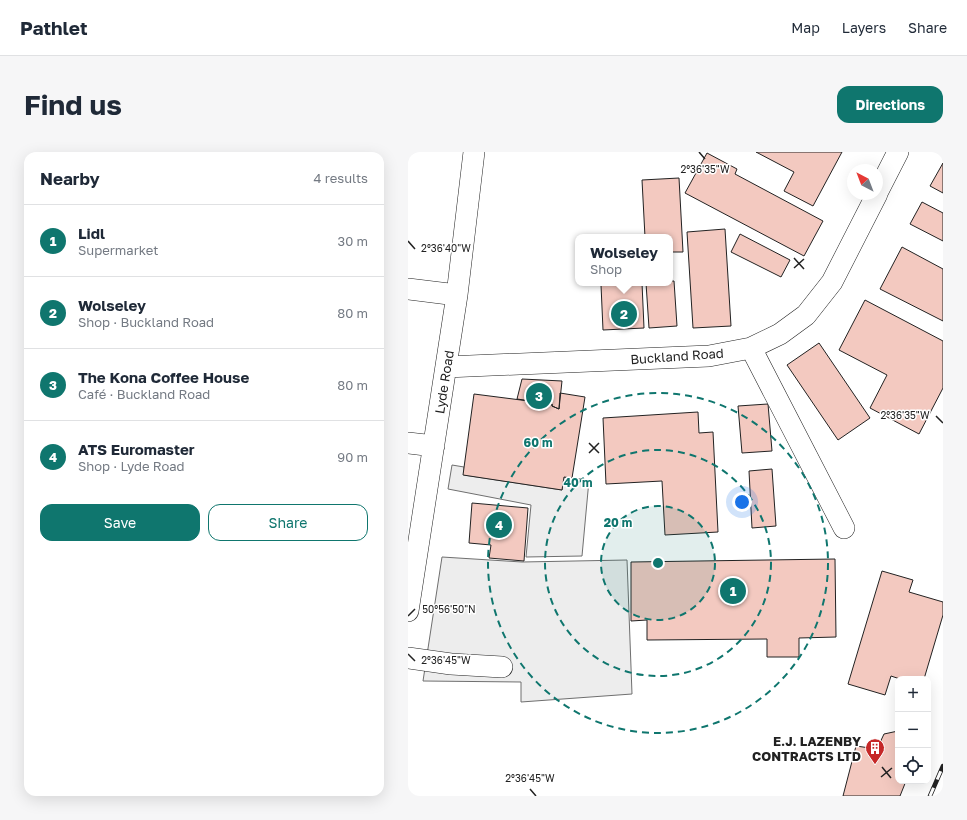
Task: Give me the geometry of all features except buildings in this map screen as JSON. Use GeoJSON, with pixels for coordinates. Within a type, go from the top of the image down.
{"type":"FeatureCollection","features":[{"type":"Feature","properties":{"kind":"street","name":"Lyde Road"},"geometry":{"type":"LineString","coordinates":[[408,611],[446,367],[474,152]]}},
{"type":"Feature","properties":{"kind":"street","name":"Buckland Road"},"geometry":{"type":"LineString","coordinates":[[883,182],[898,152]]}},
{"type":"Feature","properties":{"kind":"street","name":"Buckland Road"},"geometry":{"type":"LineString","coordinates":[[446,367],[709,356],[750,348],[780,334],[806,315],[832,282],[874,200]]}},
{"type":"Feature","properties":{"kind":"street"},"geometry":{"type":"LineString","coordinates":[[408,289],[456,295]]}},
{"type":"Feature","properties":{"kind":"street"},"geometry":{"type":"LineString","coordinates":[[750,348],[844,528]]}},
{"type":"Feature","properties":{"kind":"street"},"geometry":{"type":"LineString","coordinates":[[408,443],[434,446]]}},
{"type":"Feature","properties":{"kind":"street"},"geometry":{"type":"LineString","coordinates":[[408,658],[451,664],[502,667]]}},
{"type":"Feature","properties":{"kind":"shaded area"},"geometry":{"type":"Polygon","coordinates":[[[452,465],[464,467],[464,475],[562,490],[564,477],[589,480],[582,556],[526,557],[531,505],[448,489],[452,465]]]}},
{"type":"Feature","properties":{"kind":"shaded area"},"geometry":{"type":"Polygon","coordinates":[[[442,557],[522,562],[627,560],[632,694],[521,702],[521,682],[423,681],[442,557]]]}},
{"type":"Feature","properties":{"kind":"railway"},"geometry":{"type":"LineString","coordinates":[[930,796],[943,766]]}},
{"type":"Feature","properties":{"kind":"place","name":"Wolseley"},"geometry":{"type":"Point","coordinates":[624,314]}},
{"type":"Feature","properties":{"kind":"place","name":"The Kona Coffee House"},"geometry":{"type":"Point","coordinates":[539,396]}},
{"type":"Feature","properties":{"kind":"place","name":"ATS Euromaster"},"geometry":{"type":"Point","coordinates":[499,525]}},
{"type":"Feature","properties":{"kind":"place","name":"Lidl"},"geometry":{"type":"Point","coordinates":[733,591]}},
{"type":"Feature","properties":{"kind":"place","name":"E.J. LAZENBY CONTRACTS LTD"},"geometry":{"type":"Point","coordinates":[875,765]}}]}
